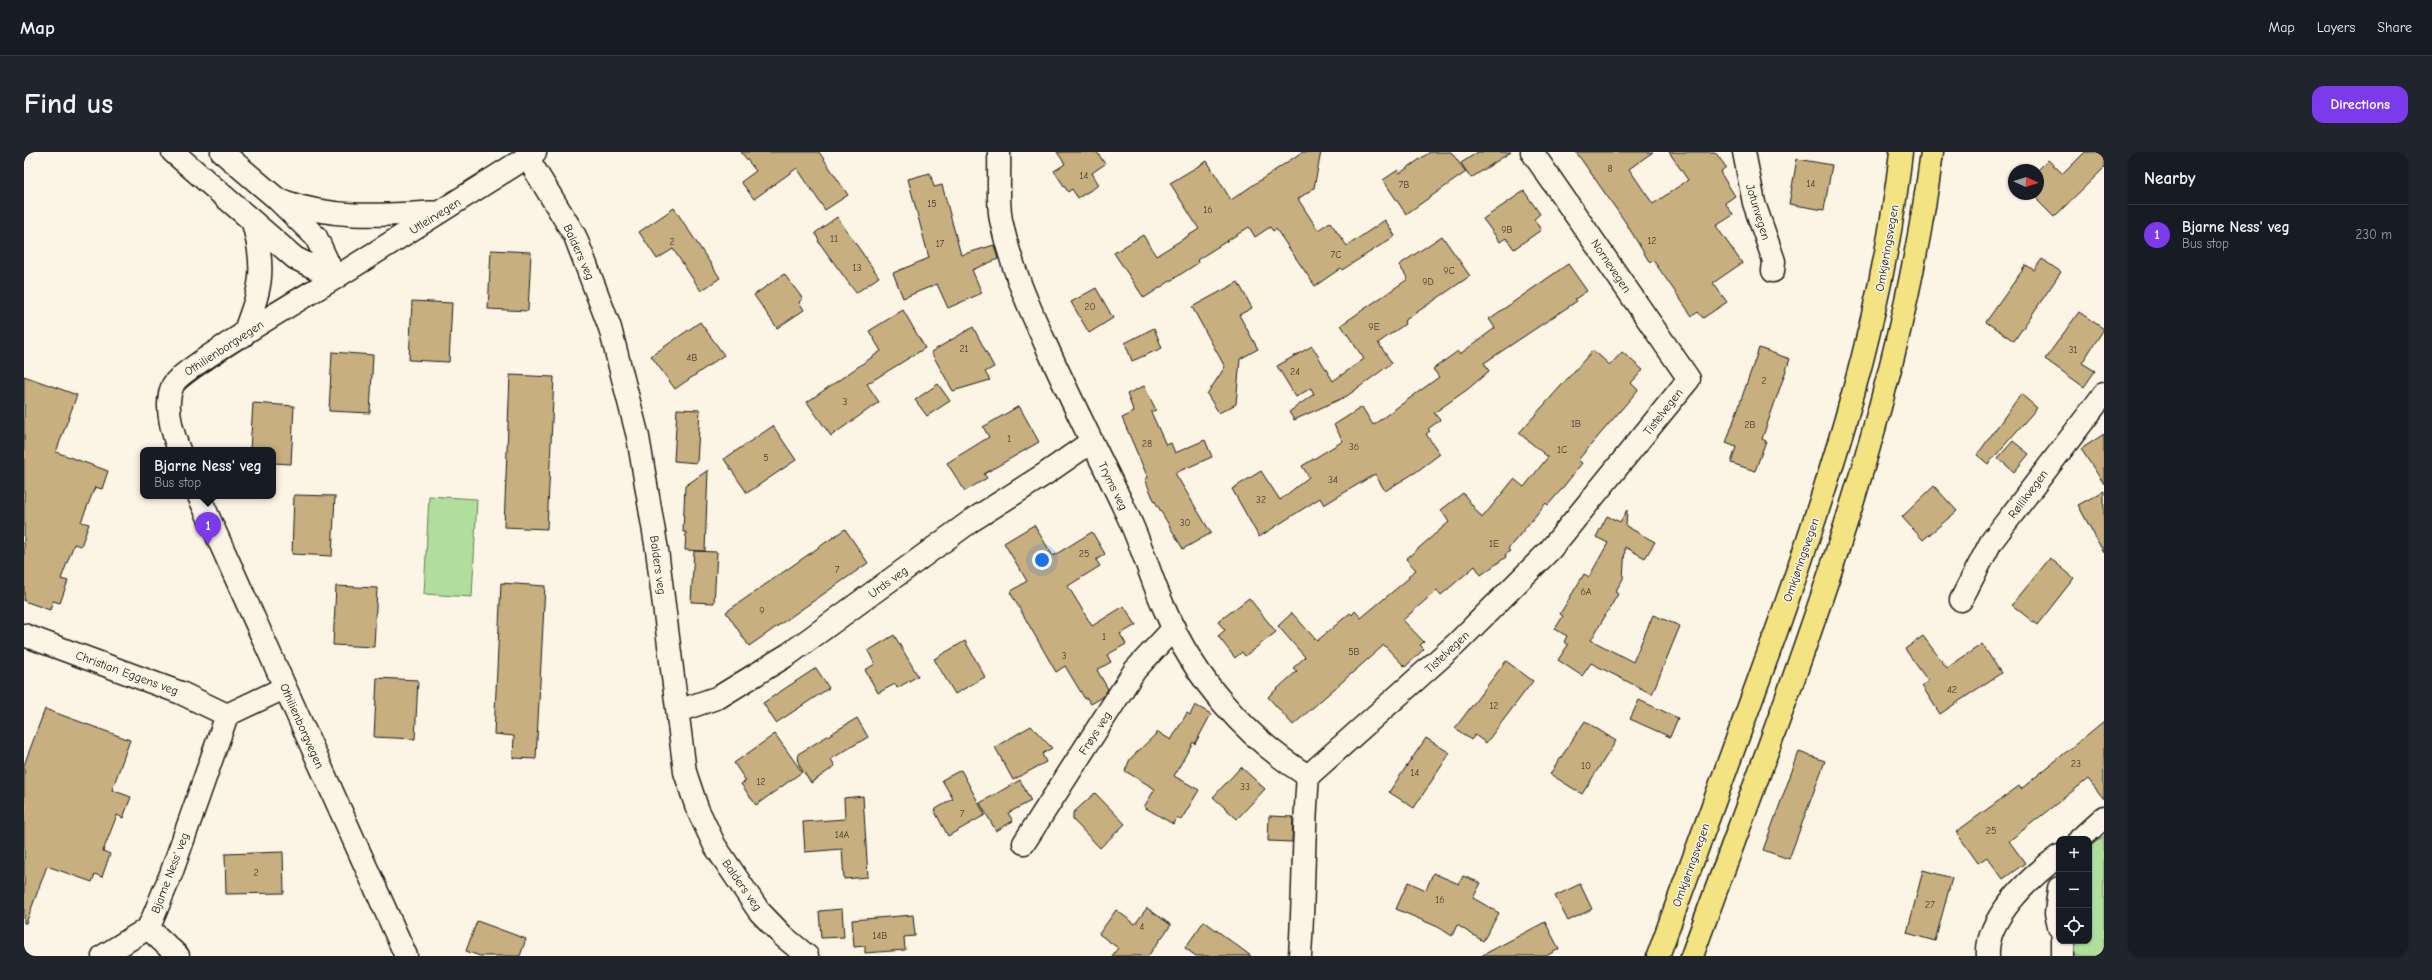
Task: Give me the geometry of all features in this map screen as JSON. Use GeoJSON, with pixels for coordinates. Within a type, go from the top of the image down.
{"type":"FeatureCollection","features":[{"type":"Feature","properties":{"kind":"highway","name":"Omkjøringsvegen"},"geometry":{"type":"LineString","coordinates":[[1658,956],[1804,554],[1833,463],[1878,300],[1894,216],[1901,152]]}},
{"type":"Feature","properties":{"kind":"highway"},"geometry":{"type":"LineString","coordinates":[[1692,956],[1796,670],[1864,470],[1885,394],[1905,306],[1923,220],[1932,152]]}},
{"type":"Feature","properties":{"kind":"street"},"geometry":{"type":"LineString","coordinates":[[173,152],[226,196],[253,223],[295,258],[335,278]]}},
{"type":"Feature","properties":{"kind":"street"},"geometry":{"type":"LineString","coordinates":[[222,152],[276,198],[316,237],[335,278]]}},
{"type":"Feature","properties":{"kind":"street","name":"Tryms veg"},"geometry":{"type":"LineString","coordinates":[[999,152],[1001,219],[1015,270],[1091,442],[1126,512],[1174,628],[1197,667],[1222,701],[1255,737],[1282,760],[1308,776]]}},
{"type":"Feature","properties":{"kind":"street","name":"Nornevegen"},"geometry":{"type":"LineString","coordinates":[[1532,152],[1689,379]]}},
{"type":"Feature","properties":{"kind":"street","name":"Jotunvegen"},"geometry":{"type":"LineString","coordinates":[[1744,152],[1754,203],[1774,261],[1773,271]]}},
{"type":"Feature","properties":{"kind":"street","name":"Utleirvegen"},"geometry":{"type":"LineString","coordinates":[[335,278],[531,155]]}},
{"type":"Feature","properties":{"kind":"street","name":"Balders veg"},"geometry":{"type":"LineString","coordinates":[[531,155],[575,236],[610,328],[638,437],[657,550],[685,772],[697,808],[715,846],[759,911],[783,936],[806,956]]}},
{"type":"Feature","properties":{"kind":"street"},"geometry":{"type":"LineString","coordinates":[[276,198],[304,209],[358,216],[442,211]]}},
{"type":"Feature","properties":{"kind":"street"},"geometry":{"type":"LineString","coordinates":[[243,336],[257,299],[262,268],[261,250],[253,223]]}},
{"type":"Feature","properties":{"kind":"street","name":"Othilienborgvegen"},"geometry":{"type":"LineString","coordinates":[[178,447],[170,416],[169,398],[173,383],[196,365],[335,278]]}},
{"type":"Feature","properties":{"kind":"street","name":"Tistelvegen"},"geometry":{"type":"LineString","coordinates":[[1308,776],[1456,644],[1550,550],[1689,379]]}},
{"type":"Feature","properties":{"kind":"street","name":"Røllikvegen"},"geometry":{"type":"LineString","coordinates":[[1961,600],[1991,542],[2104,394]]}},
{"type":"Feature","properties":{"kind":"street","name":"Urds veg"},"geometry":{"type":"LineString","coordinates":[[678,710],[719,697],[789,654],[971,521],[1045,474],[1091,442]]}},
{"type":"Feature","properties":{"kind":"street","name":"Othilienborgvegen"},"geometry":{"type":"LineString","coordinates":[[201,499],[284,688],[406,956]]}},
{"type":"Feature","properties":{"kind":"street","name":"Frøys veg"},"geometry":{"type":"LineString","coordinates":[[1024,843],[1135,670],[1174,628]]}},
{"type":"Feature","properties":{"kind":"street","name":"Christian Eggens veg"},"geometry":{"type":"LineString","coordinates":[[24,635],[181,693],[227,715]]}},
{"type":"Feature","properties":{"kind":"street"},"geometry":{"type":"LineString","coordinates":[[227,715],[284,688]]}},
{"type":"Feature","properties":{"kind":"street","name":"Bjarne Ness' veg"},"geometry":{"type":"LineString","coordinates":[[103,956],[148,928],[171,874],[227,715]]}},
{"type":"Feature","properties":{"kind":"street"},"geometry":{"type":"LineString","coordinates":[[1300,956],[1304,890],[1304,828],[1308,776]]}},
{"type":"Feature","properties":{"kind":"street"},"geometry":{"type":"LineString","coordinates":[[2083,836],[2104,817]]}},
{"type":"Feature","properties":{"kind":"street"},"geometry":{"type":"LineString","coordinates":[[1988,956],[1989,938],[2001,914],[2023,888],[2056,859]]}},
{"type":"Feature","properties":{"kind":"street"},"geometry":{"type":"LineString","coordinates":[[148,928],[178,956]]}},
{"type":"Feature","properties":{"kind":"street"},"geometry":{"type":"LineString","coordinates":[[2063,944],[2063,956]]}},
{"type":"Feature","properties":{"kind":"green space"},"geometry":{"type":"Polygon","coordinates":[[[429,496],[477,499],[472,597],[424,594],[429,496]]]}},
{"type":"Feature","properties":{"kind":"green space"},"geometry":{"type":"Polygon","coordinates":[[[2104,836],[2104,956],[2072,956],[2074,944],[2092,944],[2092,845],[2104,836]]]}},
{"type":"Feature","properties":{"kind":"building"},"geometry":{"type":"Polygon","coordinates":[[[741,152],[819,152],[848,195],[825,210],[797,168],[754,199],[741,182],[756,171],[741,152]]]}},
{"type":"Feature","properties":{"kind":"building"},"geometry":{"type":"Polygon","coordinates":[[[1057,152],[1097,152],[1105,164],[1092,173],[1099,185],[1078,198],[1072,189],[1068,192],[1054,171],[1065,164],[1057,152]]]}},
{"type":"Feature","properties":{"kind":"building"},"geometry":{"type":"Polygon","coordinates":[[[1302,152],[1321,152],[1314,188],[1298,199],[1318,230],[1330,222],[1347,246],[1385,220],[1395,236],[1342,270],[1341,268],[1315,286],[1276,229],[1273,231],[1270,227],[1255,237],[1249,227],[1197,260],[1198,263],[1144,298],[1114,253],[1143,235],[1156,256],[1199,229],[1170,183],[1207,161],[1231,200],[1302,152]]]}},
{"type":"Feature","properties":{"kind":"building"},"geometry":{"type":"Polygon","coordinates":[[[1430,152],[1451,152],[1466,172],[1406,214],[1383,180],[1398,170],[1400,173],[1430,152]]]}},
{"type":"Feature","properties":{"kind":"building"},"geometry":{"type":"Polygon","coordinates":[[[1478,152],[1511,152],[1471,178],[1461,163],[1478,152]]]}},
{"type":"Feature","properties":{"kind":"building"},"geometry":{"type":"Polygon","coordinates":[[[1576,152],[1653,152],[1629,169],[1653,204],[1688,180],[1669,152],[1715,152],[1726,167],[1720,172],[1735,196],[1725,203],[1733,215],[1716,226],[1742,263],[1713,283],[1727,302],[1703,318],[1698,312],[1692,316],[1653,260],[1650,263],[1626,223],[1576,152]]]}},
{"type":"Feature","properties":{"kind":"building"},"geometry":{"type":"Polygon","coordinates":[[[2085,152],[2104,152],[2104,168],[2054,217],[2038,201],[2044,200],[2044,164],[2048,160],[2063,174],[2085,152]]]}},
{"type":"Feature","properties":{"kind":"building"},"geometry":{"type":"Polygon","coordinates":[[[1797,159],[1832,165],[1824,210],[1789,204],[1797,159]]]}},
{"type":"Feature","properties":{"kind":"building"},"geometry":{"type":"Polygon","coordinates":[[[930,173],[934,187],[942,185],[961,255],[994,245],[998,259],[972,270],[982,293],[948,308],[937,284],[903,298],[893,273],[929,258],[908,179],[930,173]]]}},
{"type":"Feature","properties":{"kind":"building"},"geometry":{"type":"Polygon","coordinates":[[[1524,191],[1540,214],[1534,219],[1541,230],[1514,249],[1506,238],[1500,242],[1483,219],[1524,191]]]}},
{"type":"Feature","properties":{"kind":"building"},"geometry":{"type":"Polygon","coordinates":[[[674,208],[720,278],[701,291],[673,249],[657,259],[639,232],[674,208]]]}},
{"type":"Feature","properties":{"kind":"building"},"geometry":{"type":"Polygon","coordinates":[[[837,217],[879,277],[856,293],[818,241],[819,240],[815,233],[837,217]]]}},
{"type":"Feature","properties":{"kind":"building"},"geometry":{"type":"Polygon","coordinates":[[[1442,236],[1470,276],[1404,321],[1405,324],[1378,343],[1392,363],[1347,396],[1294,420],[1289,412],[1314,394],[1311,388],[1296,397],[1277,366],[1312,346],[1333,381],[1364,359],[1341,325],[1408,279],[1399,265],[1442,236]]]}},
{"type":"Feature","properties":{"kind":"building"},"geometry":{"type":"Polygon","coordinates":[[[491,250],[531,252],[528,311],[488,309],[491,250]]]}},
{"type":"Feature","properties":{"kind":"building"},"geometry":{"type":"Polygon","coordinates":[[[2042,259],[2061,272],[2014,341],[1986,322],[2026,265],[2034,270],[2042,259]]]}},
{"type":"Feature","properties":{"kind":"building"},"geometry":{"type":"Polygon","coordinates":[[[1568,264],[1587,291],[1575,299],[1577,301],[1484,363],[1489,371],[1468,389],[1434,413],[1440,420],[1428,429],[1430,431],[1426,434],[1440,454],[1416,472],[1385,491],[1375,474],[1324,505],[1320,498],[1259,537],[1232,489],[1261,471],[1280,500],[1309,477],[1302,466],[1343,441],[1334,425],[1362,407],[1373,425],[1439,377],[1433,369],[1458,351],[1460,354],[1495,328],[1489,319],[1568,264]]]}},
{"type":"Feature","properties":{"kind":"building"},"geometry":{"type":"Polygon","coordinates":[[[784,274],[803,299],[799,302],[804,310],[777,328],[754,295],[784,274]]]}},
{"type":"Feature","properties":{"kind":"building"},"geometry":{"type":"Polygon","coordinates":[[[1238,282],[1252,308],[1239,315],[1258,349],[1240,359],[1236,404],[1219,413],[1207,394],[1225,367],[1192,307],[1238,282]]]}},
{"type":"Feature","properties":{"kind":"building"},"geometry":{"type":"Polygon","coordinates":[[[1096,288],[1113,318],[1089,333],[1071,302],[1096,288]]]}},
{"type":"Feature","properties":{"kind":"building"},"geometry":{"type":"Polygon","coordinates":[[[412,301],[452,303],[449,362],[409,360],[412,301]]]}},
{"type":"Feature","properties":{"kind":"building"},"geometry":{"type":"Polygon","coordinates":[[[903,310],[925,348],[867,384],[879,402],[831,436],[807,402],[881,351],[869,331],[903,310]]]}},
{"type":"Feature","properties":{"kind":"building"},"geometry":{"type":"Polygon","coordinates":[[[2079,312],[2104,329],[2082,363],[2095,371],[2084,387],[2045,359],[2079,312]]]}},
{"type":"Feature","properties":{"kind":"building"},"geometry":{"type":"Polygon","coordinates":[[[700,322],[724,355],[675,389],[651,356],[700,322]]]}},
{"type":"Feature","properties":{"kind":"building"},"geometry":{"type":"Polygon","coordinates":[[[973,327],[994,367],[985,372],[990,380],[953,391],[931,352],[973,327]]]}},
{"type":"Feature","properties":{"kind":"building"},"geometry":{"type":"Polygon","coordinates":[[[1154,328],[1162,348],[1132,361],[1125,343],[1154,328]]]}},
{"type":"Feature","properties":{"kind":"building"},"geometry":{"type":"Polygon","coordinates":[[[1759,348],[1790,359],[1762,439],[1766,441],[1755,471],[1731,463],[1736,447],[1726,443],[1759,348]]]}},
{"type":"Feature","properties":{"kind":"building"},"geometry":{"type":"Polygon","coordinates":[[[1593,350],[1610,365],[1622,352],[1643,370],[1631,383],[1638,390],[1578,460],[1582,463],[1561,490],[1548,505],[1546,503],[1508,549],[1510,551],[1505,555],[1506,557],[1481,575],[1475,566],[1441,595],[1437,590],[1403,620],[1424,642],[1420,645],[1424,649],[1405,667],[1384,645],[1293,725],[1268,697],[1297,671],[1293,668],[1305,657],[1278,626],[1292,613],[1317,641],[1350,613],[1352,615],[1355,611],[1361,618],[1409,578],[1408,576],[1416,570],[1406,559],[1449,522],[1441,510],[1463,493],[1482,518],[1514,479],[1524,487],[1548,457],[1519,433],[1593,350]]]}},
{"type":"Feature","properties":{"kind":"building"},"geometry":{"type":"Polygon","coordinates":[[[332,352],[373,355],[370,413],[329,411],[332,352]]]}},
{"type":"Feature","properties":{"kind":"building"},"geometry":{"type":"Polygon","coordinates":[[[510,375],[554,377],[547,529],[504,527],[510,375]]]}},
{"type":"Feature","properties":{"kind":"building"},"geometry":{"type":"Polygon","coordinates":[[[24,376],[77,395],[56,452],[108,471],[102,489],[95,487],[81,522],[89,524],[81,546],[74,544],[61,579],[68,581],[60,603],[53,601],[50,610],[24,601],[24,376]]]}},
{"type":"Feature","properties":{"kind":"building"},"geometry":{"type":"Polygon","coordinates":[[[938,384],[950,401],[927,416],[915,400],[938,384]]]}},
{"type":"Feature","properties":{"kind":"building"},"geometry":{"type":"Polygon","coordinates":[[[1144,386],[1156,410],[1151,412],[1166,445],[1171,443],[1175,453],[1205,440],[1212,457],[1175,473],[1211,533],[1183,549],[1153,498],[1145,479],[1148,478],[1122,418],[1134,412],[1127,394],[1144,386]]]}},
{"type":"Feature","properties":{"kind":"building"},"geometry":{"type":"Polygon","coordinates":[[[2021,394],[2037,408],[1988,464],[1977,455],[2021,394]]]}},
{"type":"Feature","properties":{"kind":"building"},"geometry":{"type":"Polygon","coordinates":[[[253,403],[294,406],[291,464],[276,463],[276,447],[250,447],[253,403]]]}},
{"type":"Feature","properties":{"kind":"building"},"geometry":{"type":"Polygon","coordinates":[[[1019,406],[1039,442],[984,474],[987,478],[965,491],[947,463],[989,437],[983,427],[1019,406]]]}},
{"type":"Feature","properties":{"kind":"building"},"geometry":{"type":"Polygon","coordinates":[[[677,409],[700,410],[697,463],[674,461],[677,409]]]}},
{"type":"Feature","properties":{"kind":"building"},"geometry":{"type":"Polygon","coordinates":[[[773,426],[796,460],[747,493],[724,459],[773,426]]]}},
{"type":"Feature","properties":{"kind":"building"},"geometry":{"type":"Polygon","coordinates":[[[2104,434],[2104,484],[2081,449],[2104,434]]]}},
{"type":"Feature","properties":{"kind":"building"},"geometry":{"type":"Polygon","coordinates":[[[2013,441],[2029,454],[2014,472],[1998,458],[2013,441]]]}},
{"type":"Feature","properties":{"kind":"building"},"geometry":{"type":"Polygon","coordinates":[[[708,470],[705,551],[685,550],[686,532],[683,532],[685,486],[708,470]]]}},
{"type":"Feature","properties":{"kind":"building"},"geometry":{"type":"Polygon","coordinates":[[[1934,486],[1957,511],[1923,540],[1902,517],[1934,486]]]}},
{"type":"Feature","properties":{"kind":"building"},"geometry":{"type":"Polygon","coordinates":[[[2104,491],[2104,553],[2078,505],[2104,491]]]}},
{"type":"Feature","properties":{"kind":"building"},"geometry":{"type":"Polygon","coordinates":[[[294,495],[335,496],[332,556],[292,554],[294,495]]]}},
{"type":"Feature","properties":{"kind":"building"},"geometry":{"type":"Polygon","coordinates":[[[1627,510],[1626,526],[1655,542],[1645,558],[1625,547],[1623,579],[1615,592],[1618,594],[1591,640],[1633,662],[1653,615],[1680,626],[1652,694],[1591,663],[1582,676],[1558,660],[1568,645],[1564,642],[1567,636],[1555,629],[1563,616],[1560,614],[1584,574],[1589,577],[1608,543],[1596,537],[1607,516],[1620,522],[1627,510]]]}},
{"type":"Feature","properties":{"kind":"building"},"geometry":{"type":"Polygon","coordinates":[[[1034,525],[1053,556],[1092,532],[1105,554],[1096,560],[1100,566],[1068,586],[1092,626],[1124,606],[1136,625],[1120,634],[1126,644],[1107,655],[1111,662],[1097,670],[1108,689],[1103,697],[1091,704],[1087,698],[1085,699],[1065,666],[1056,672],[1010,592],[1027,581],[1004,543],[1034,525]]]}},
{"type":"Feature","properties":{"kind":"building"},"geometry":{"type":"Polygon","coordinates":[[[845,529],[868,563],[749,646],[726,612],[845,529]]]}},
{"type":"Feature","properties":{"kind":"building"},"geometry":{"type":"Polygon","coordinates":[[[694,551],[717,552],[714,603],[691,602],[694,551]]]}},
{"type":"Feature","properties":{"kind":"building"},"geometry":{"type":"Polygon","coordinates":[[[2050,558],[2074,578],[2037,625],[2012,605],[2050,558]]]}},
{"type":"Feature","properties":{"kind":"building"},"geometry":{"type":"Polygon","coordinates":[[[501,583],[545,586],[536,759],[513,758],[514,736],[494,734],[501,583]]]}},
{"type":"Feature","properties":{"kind":"building"},"geometry":{"type":"Polygon","coordinates":[[[336,586],[377,588],[374,647],[333,645],[336,586]]]}},
{"type":"Feature","properties":{"kind":"building"},"geometry":{"type":"Polygon","coordinates":[[[1249,598],[1276,632],[1245,656],[1242,652],[1235,658],[1218,636],[1225,630],[1218,622],[1249,598]]]}},
{"type":"Feature","properties":{"kind":"building"},"geometry":{"type":"Polygon","coordinates":[[[894,635],[918,676],[897,688],[895,684],[878,693],[865,670],[875,664],[868,651],[894,635]]]}},
{"type":"Feature","properties":{"kind":"building"},"geometry":{"type":"Polygon","coordinates":[[[1923,636],[1947,668],[1982,644],[2001,673],[1940,714],[1922,686],[1928,681],[1905,649],[1923,636]]]}},
{"type":"Feature","properties":{"kind":"building"},"geometry":{"type":"Polygon","coordinates":[[[965,641],[985,677],[955,694],[934,659],[965,641]]]}},
{"type":"Feature","properties":{"kind":"building"},"geometry":{"type":"Polygon","coordinates":[[[1506,661],[1533,681],[1486,743],[1475,735],[1471,740],[1455,728],[1506,661]]]}},
{"type":"Feature","properties":{"kind":"building"},"geometry":{"type":"Polygon","coordinates":[[[816,668],[829,688],[776,723],[763,703],[816,668]]]}},
{"type":"Feature","properties":{"kind":"building"},"geometry":{"type":"Polygon","coordinates":[[[377,678],[418,680],[415,739],[374,737],[377,678]]]}},
{"type":"Feature","properties":{"kind":"building"},"geometry":{"type":"Polygon","coordinates":[[[1639,700],[1678,718],[1670,737],[1630,719],[1639,700]]]}},
{"type":"Feature","properties":{"kind":"building"},"geometry":{"type":"Polygon","coordinates":[[[1195,705],[1211,714],[1195,744],[1193,742],[1174,776],[1199,790],[1181,820],[1177,817],[1173,824],[1144,807],[1155,789],[1125,771],[1130,759],[1158,732],[1171,740],[1187,713],[1190,715],[1195,705]]]}},
{"type":"Feature","properties":{"kind":"building"},"geometry":{"type":"Polygon","coordinates":[[[45,709],[130,740],[112,790],[131,797],[123,818],[117,815],[103,851],[110,854],[102,877],[95,874],[92,882],[47,866],[26,923],[24,923],[24,765],[45,709]]]}},
{"type":"Feature","properties":{"kind":"building"},"geometry":{"type":"Polygon","coordinates":[[[857,718],[868,737],[831,759],[835,766],[811,783],[799,765],[798,754],[857,718]]]}},
{"type":"Feature","properties":{"kind":"building"},"geometry":{"type":"Polygon","coordinates":[[[1585,721],[1616,741],[1582,794],[1550,774],[1585,721]]]}},
{"type":"Feature","properties":{"kind":"building"},"geometry":{"type":"Polygon","coordinates":[[[2104,721],[2104,799],[2088,779],[2009,841],[2025,863],[2003,879],[1987,857],[1978,863],[1956,832],[2019,786],[2021,789],[2104,721]]]}},
{"type":"Feature","properties":{"kind":"building"},"geometry":{"type":"Polygon","coordinates":[[[1031,726],[1052,748],[1042,754],[1046,762],[1013,780],[995,747],[1031,726]]]}},
{"type":"Feature","properties":{"kind":"building"},"geometry":{"type":"Polygon","coordinates":[[[775,734],[802,772],[756,805],[741,784],[746,781],[734,763],[775,734]]]}},
{"type":"Feature","properties":{"kind":"building"},"geometry":{"type":"Polygon","coordinates":[[[1426,738],[1450,753],[1414,808],[1389,792],[1426,738]]]}},
{"type":"Feature","properties":{"kind":"building"},"geometry":{"type":"Polygon","coordinates":[[[1799,752],[1825,761],[1789,859],[1763,850],[1799,752]]]}},
{"type":"Feature","properties":{"kind":"building"},"geometry":{"type":"Polygon","coordinates":[[[1241,767],[1265,789],[1237,819],[1213,797],[1241,767]]]}},
{"type":"Feature","properties":{"kind":"building"},"geometry":{"type":"Polygon","coordinates":[[[961,770],[985,815],[948,836],[934,810],[953,799],[942,780],[961,770]]]}},
{"type":"Feature","properties":{"kind":"building"},"geometry":{"type":"Polygon","coordinates":[[[1020,780],[1031,801],[1008,813],[1013,821],[996,831],[980,803],[1020,780]]]}},
{"type":"Feature","properties":{"kind":"building"},"geometry":{"type":"Polygon","coordinates":[[[1095,793],[1125,824],[1100,848],[1073,820],[1073,813],[1095,793]]]}},
{"type":"Feature","properties":{"kind":"building"},"geometry":{"type":"Polygon","coordinates":[[[863,796],[868,877],[844,879],[842,849],[805,852],[803,822],[845,819],[844,798],[863,796]]]}},
{"type":"Feature","properties":{"kind":"building"},"geometry":{"type":"Polygon","coordinates":[[[1269,816],[1293,817],[1292,842],[1268,841],[1269,816]]]}},
{"type":"Feature","properties":{"kind":"building"},"geometry":{"type":"Polygon","coordinates":[[[283,852],[284,893],[226,894],[225,854],[283,852]]]}},
{"type":"Feature","properties":{"kind":"building"},"geometry":{"type":"Polygon","coordinates":[[[1923,870],[1952,878],[1935,941],[1907,933],[1923,870]]]}},
{"type":"Feature","properties":{"kind":"building"},"geometry":{"type":"Polygon","coordinates":[[[1433,873],[1459,884],[1463,876],[1481,883],[1473,898],[1499,913],[1483,941],[1457,925],[1452,936],[1438,927],[1396,909],[1408,882],[1426,890],[1433,873]]]}},
{"type":"Feature","properties":{"kind":"building"},"geometry":{"type":"Polygon","coordinates":[[[1580,884],[1592,909],[1568,921],[1555,896],[1580,884]]]}},
{"type":"Feature","properties":{"kind":"building"},"geometry":{"type":"Polygon","coordinates":[[[1147,908],[1171,925],[1148,956],[1112,956],[1118,948],[1099,934],[1116,910],[1135,924],[1147,908]]]}},
{"type":"Feature","properties":{"kind":"building"},"geometry":{"type":"Polygon","coordinates":[[[842,909],[844,937],[821,938],[819,911],[842,909]]]}},
{"type":"Feature","properties":{"kind":"building"},"geometry":{"type":"Polygon","coordinates":[[[913,915],[915,936],[904,937],[905,950],[865,953],[865,946],[854,947],[852,920],[913,915]]]}},
{"type":"Feature","properties":{"kind":"building"},"geometry":{"type":"Polygon","coordinates":[[[477,921],[526,939],[520,956],[480,956],[466,951],[477,921]]]}},
{"type":"Feature","properties":{"kind":"building"},"geometry":{"type":"Polygon","coordinates":[[[1204,921],[1251,956],[1196,956],[1185,948],[1204,921]]]}},
{"type":"Feature","properties":{"kind":"building"},"geometry":{"type":"Polygon","coordinates":[[[1545,922],[1559,949],[1546,956],[1481,956],[1545,922]]]}},
{"type":"Feature","properties":{"kind":"place","name":"Bjarne Ness' veg"},"geometry":{"type":"Point","coordinates":[208,545]}}]}
